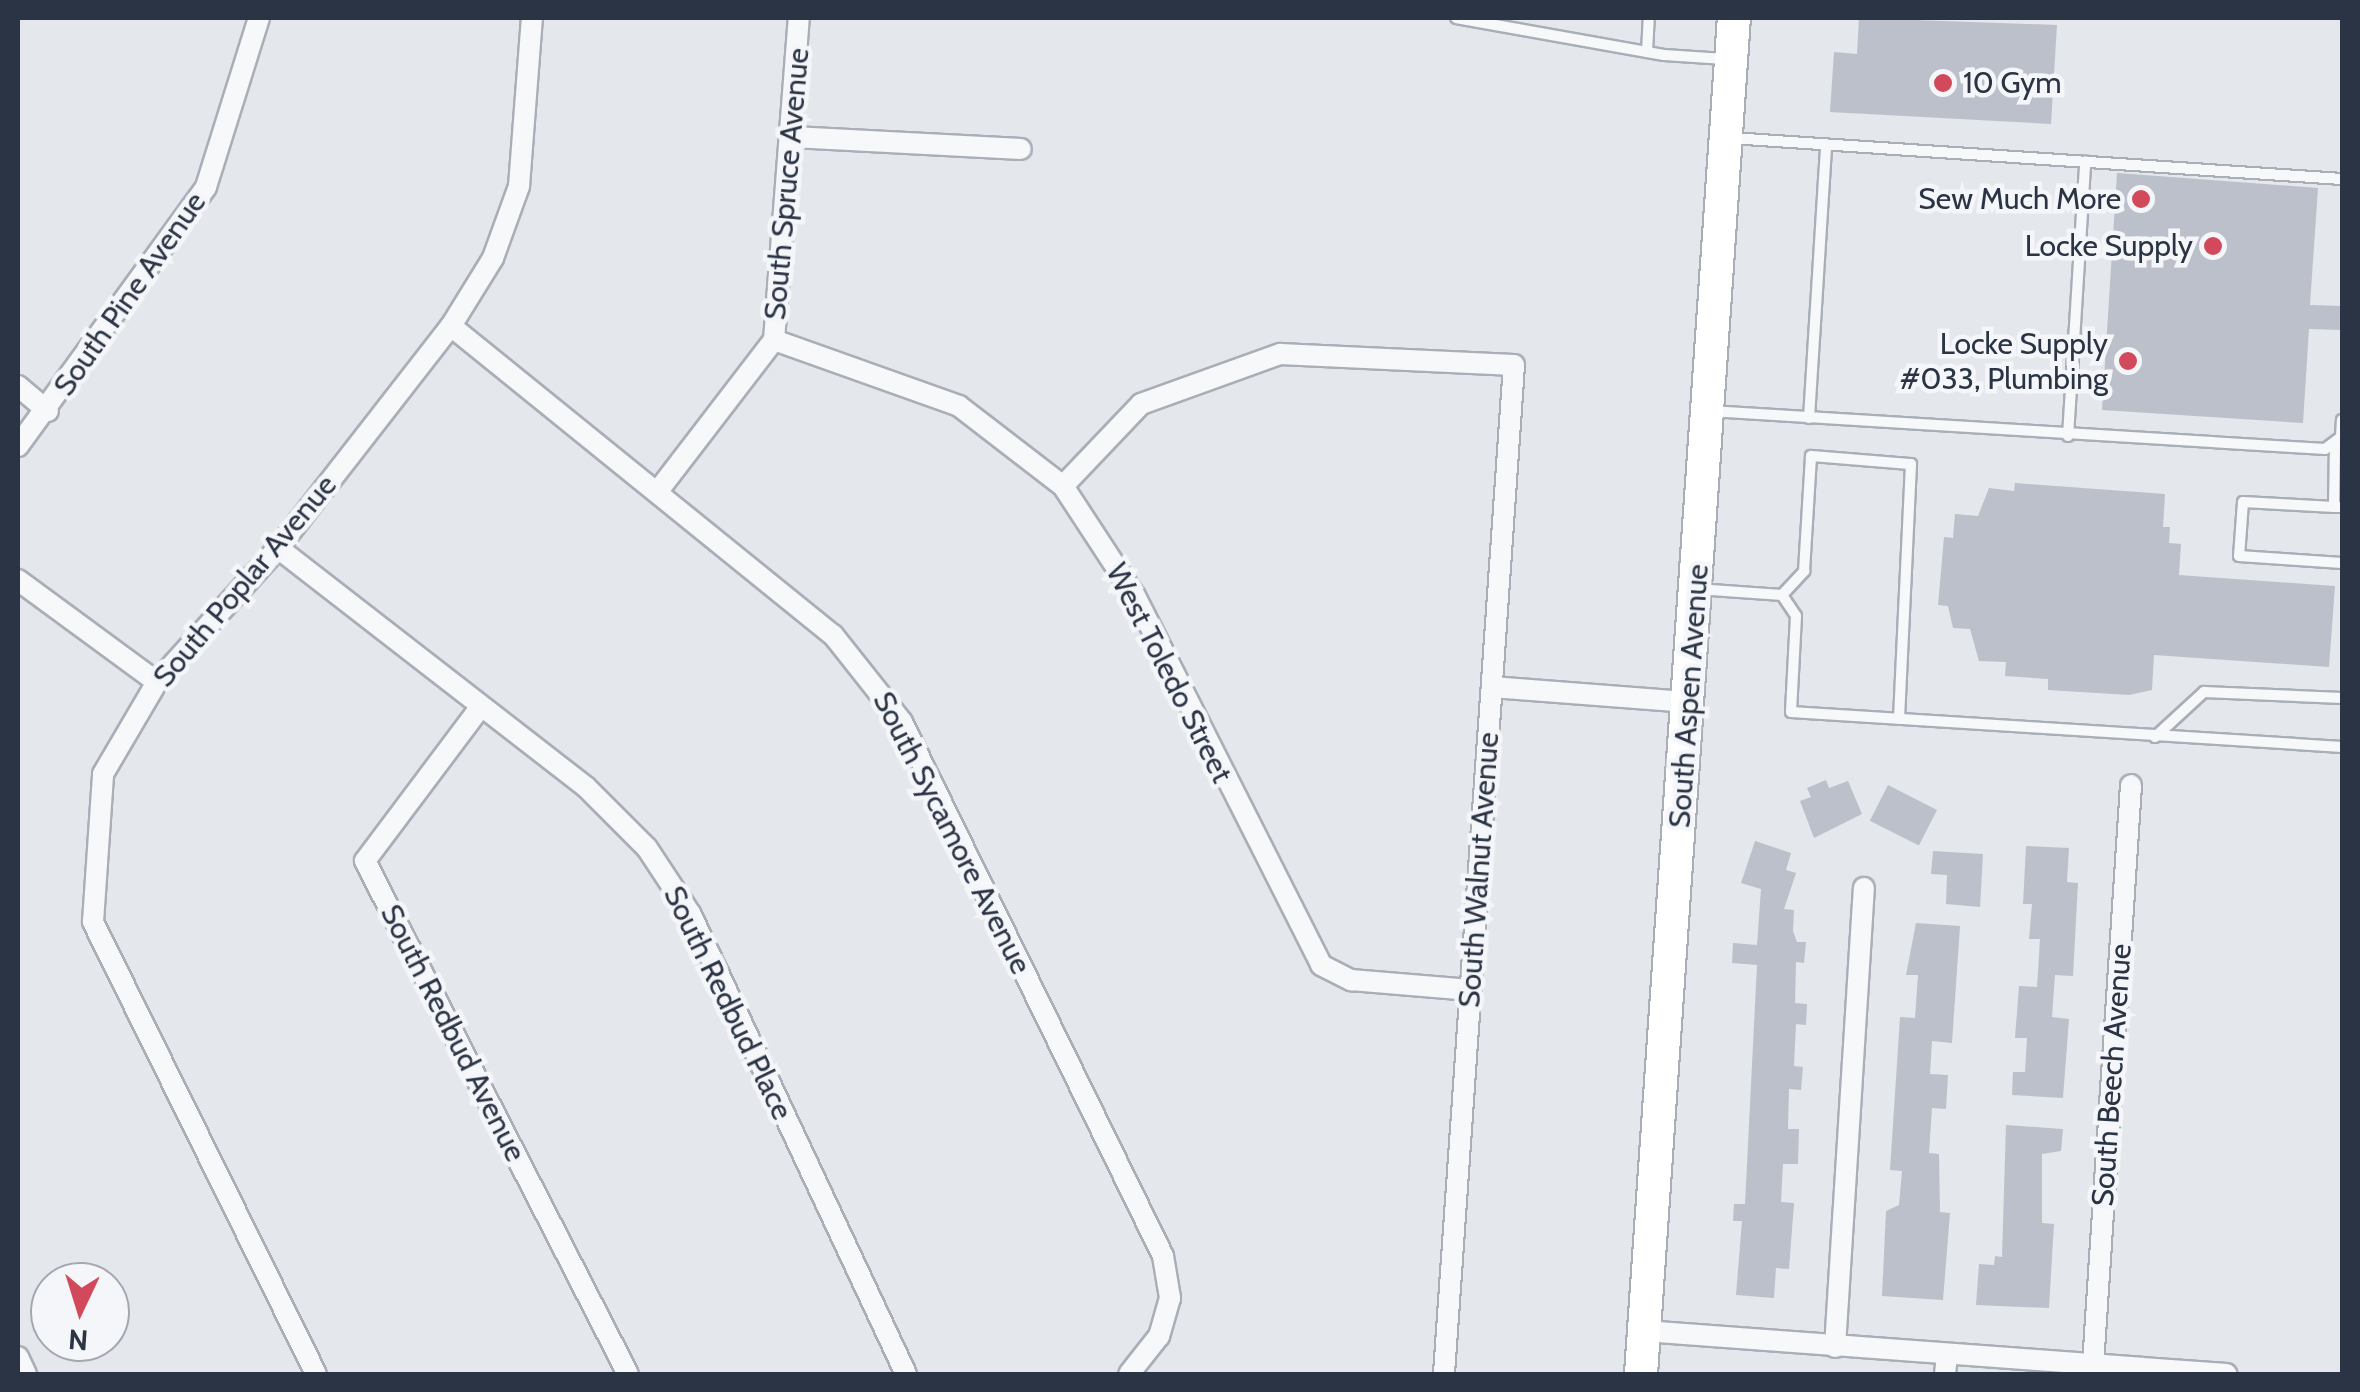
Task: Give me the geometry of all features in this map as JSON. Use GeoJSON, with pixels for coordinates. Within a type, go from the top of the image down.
{"type":"FeatureCollection","features":[{"type":"Feature","properties":{"kind":"main road","name":"South Aspen Avenue"},"geometry":{"type":"LineString","coordinates":[[1641,1374],[1734,18]]}},
{"type":"Feature","properties":{"kind":"street","name":"South Pine Avenue"},"geometry":{"type":"LineString","coordinates":[[18,446],[48,411],[206,187],[259,18]]}},
{"type":"Feature","properties":{"kind":"street","name":"South Poplar Avenue"},"geometry":{"type":"LineString","coordinates":[[316,1374],[94,922],[103,774],[157,682],[278,548],[451,326],[494,258],[519,186],[532,18]]}},
{"type":"Feature","properties":{"kind":"street","name":"South Spruce Avenue"},"geometry":{"type":"LineString","coordinates":[[658,491],[774,340],[800,18]]}},
{"type":"Feature","properties":{"kind":"street"},"geometry":{"type":"LineString","coordinates":[[793,137],[1020,149]]}},
{"type":"Feature","properties":{"kind":"street","name":"South Sycamore Avenue"},"geometry":{"type":"LineString","coordinates":[[451,326],[833,634],[902,722],[1163,1256],[1170,1298],[1159,1336],[1129,1374]]}},
{"type":"Feature","properties":{"kind":"street","name":"West Toledo Street"},"geometry":{"type":"LineString","coordinates":[[774,340],[958,406],[1063,486],[1135,596],[1321,965],[1351,980],[1471,990]]}},
{"type":"Feature","properties":{"kind":"street","name":"South Walnut Avenue"},"geometry":{"type":"LineString","coordinates":[[1063,486],[1141,404],[1280,354],[1514,365],[1444,1374]]}},
{"type":"Feature","properties":{"kind":"street"},"geometry":{"type":"LineString","coordinates":[[18,386],[48,411]]}},
{"type":"Feature","properties":{"kind":"street","name":"South Redbud Place"},"geometry":{"type":"LineString","coordinates":[[278,548],[479,709],[586,786],[647,848],[691,915],[906,1374]]}},
{"type":"Feature","properties":{"kind":"street"},"geometry":{"type":"LineString","coordinates":[[18,580],[157,682]]}},
{"type":"Feature","properties":{"kind":"street"},"geometry":{"type":"LineString","coordinates":[[1492,687],[1688,702]]}},
{"type":"Feature","properties":{"kind":"street","name":"South Redbud Avenue"},"geometry":{"type":"LineString","coordinates":[[479,709],[364,860],[628,1374]]}},
{"type":"Feature","properties":{"kind":"street","name":"South Beech Avenue"},"geometry":{"type":"LineString","coordinates":[[2093,1365],[2130,785]]}},
{"type":"Feature","properties":{"kind":"street"},"geometry":{"type":"LineString","coordinates":[[1835,1347],[1864,888]]}},
{"type":"Feature","properties":{"kind":"street"},"geometry":{"type":"LineString","coordinates":[[1644,1332],[1835,1347],[1946,1364],[2093,1365],[2226,1374]]}},
{"type":"Feature","properties":{"kind":"street"},"geometry":{"type":"LineString","coordinates":[[18,1357],[26,1374]]}},
{"type":"Feature","properties":{"kind":"lane"},"geometry":{"type":"LineString","coordinates":[[1456,18],[1647,52],[1731,60]]}},
{"type":"Feature","properties":{"kind":"lane"},"geometry":{"type":"LineString","coordinates":[[1647,52],[1649,18]]}},
{"type":"Feature","properties":{"kind":"lane"},"geometry":{"type":"LineString","coordinates":[[1726,138],[2342,179]]}},
{"type":"Feature","properties":{"kind":"lane"},"geometry":{"type":"LineString","coordinates":[[1808,418],[1826,145]]}},
{"type":"Feature","properties":{"kind":"lane"},"geometry":{"type":"LineString","coordinates":[[2068,436],[2084,162]]}},
{"type":"Feature","properties":{"kind":"lane"},"geometry":{"type":"LineString","coordinates":[[1708,411],[2068,436],[2325,449],[2334,444]]}},
{"type":"Feature","properties":{"kind":"lane"},"geometry":{"type":"LineString","coordinates":[[2342,420],[2334,444],[2338,507],[2243,502],[2239,556],[2342,562]]}},
{"type":"Feature","properties":{"kind":"lane"},"geometry":{"type":"LineString","coordinates":[[1782,595],[1804,571],[1811,456],[1912,464],[1899,719]]}},
{"type":"Feature","properties":{"kind":"lane"},"geometry":{"type":"LineString","coordinates":[[1696,588],[1782,595]]}},
{"type":"Feature","properties":{"kind":"lane"},"geometry":{"type":"LineString","coordinates":[[1782,595],[1796,616],[1791,712],[2342,747]]}},
{"type":"Feature","properties":{"kind":"lane"},"geometry":{"type":"LineString","coordinates":[[2155,737],[2204,692],[2342,698]]}},
{"type":"Feature","properties":{"kind":"building","name":"10 Gym"},"geometry":{"type":"Polygon","coordinates":[[[1859,18],[2057,25],[2051,124],[1830,112],[1834,52],[1857,54],[1859,18]]]}},
{"type":"Feature","properties":{"kind":"building","name":"Locke Supply"},"geometry":{"type":"Polygon","coordinates":[[[2117,173],[2318,188],[2310,305],[2342,306],[2342,330],[2309,329],[2303,423],[2102,410],[2117,173]]]}},
{"type":"Feature","properties":{"kind":"building"},"geometry":{"type":"Polygon","coordinates":[[[2015,483],[2165,494],[2163,527],[2170,527],[2169,543],[2181,544],[2179,575],[2335,586],[2329,667],[2154,655],[2152,690],[2129,695],[2048,690],[2048,679],[2005,676],[2006,662],[1979,661],[1970,629],[1953,628],[1948,606],[1938,605],[1944,537],[1953,538],[1955,514],[1978,516],[1989,488],[2014,491],[2015,483]]]}},
{"type":"Feature","properties":{"kind":"building"},"geometry":{"type":"Polygon","coordinates":[[[1826,780],[1829,788],[1848,781],[1862,814],[1814,838],[1800,801],[1811,797],[1807,788],[1826,780]]]}},
{"type":"Feature","properties":{"kind":"building"},"geometry":{"type":"Polygon","coordinates":[[[1888,785],[1937,810],[1919,846],[1870,821],[1888,785]]]}},
{"type":"Feature","properties":{"kind":"building"},"geometry":{"type":"Polygon","coordinates":[[[1755,841],[1791,853],[1786,870],[1796,873],[1784,909],[1794,910],[1797,942],[1806,942],[1804,963],[1796,962],[1795,1003],[1807,1004],[1806,1025],[1796,1024],[1794,1066],[1803,1067],[1801,1090],[1789,1089],[1788,1129],[1799,1129],[1798,1164],[1783,1164],[1781,1202],[1794,1203],[1789,1269],[1776,1268],[1774,1298],[1736,1295],[1742,1221],[1733,1221],[1734,1204],[1745,1204],[1757,965],[1732,963],[1733,943],[1757,945],[1761,889],[1741,883],[1755,841]]]}},
{"type":"Feature","properties":{"kind":"building"},"geometry":{"type":"Polygon","coordinates":[[[2026,846],[2069,848],[2067,882],[2078,883],[2073,976],[2055,975],[2052,1017],[2069,1019],[2063,1098],[2012,1095],[2013,1072],[2025,1072],[2027,1038],[2015,1038],[2019,986],[2037,987],[2040,939],[2029,939],[2032,904],[2023,904],[2026,846]]]}},
{"type":"Feature","properties":{"kind":"building"},"geometry":{"type":"Polygon","coordinates":[[[1933,851],[1983,854],[1980,907],[1946,904],[1947,875],[1931,874],[1933,851]]]}},
{"type":"Feature","properties":{"kind":"building"},"geometry":{"type":"Polygon","coordinates":[[[1916,923],[1960,926],[1952,1043],[1932,1041],[1930,1074],[1948,1075],[1946,1109],[1932,1108],[1929,1153],[1939,1154],[1940,1212],[1950,1213],[1943,1300],[1882,1296],[1886,1211],[1899,1205],[1902,1171],[1890,1170],[1900,1017],[1915,1018],[1918,975],[1906,975],[1916,923]]]}},
{"type":"Feature","properties":{"kind":"building"},"geometry":{"type":"Polygon","coordinates":[[[2006,1125],[2063,1129],[2061,1151],[2042,1154],[2042,1223],[2054,1224],[2049,1308],[1976,1305],[1979,1264],[1994,1265],[1995,1256],[2002,1257],[2006,1125]]]}},
{"type":"Feature","properties":{"kind":"place","name":"10 Gym"},"geometry":{"type":"Point","coordinates":[1943,83]}},
{"type":"Feature","properties":{"kind":"place","name":"Sew Much More"},"geometry":{"type":"Point","coordinates":[2141,199]}},
{"type":"Feature","properties":{"kind":"place","name":"Locke Supply"},"geometry":{"type":"Point","coordinates":[2213,246]}},
{"type":"Feature","properties":{"kind":"place","name":"Locke Supply #033, Plumbing"},"geometry":{"type":"Point","coordinates":[2128,361]}}]}
